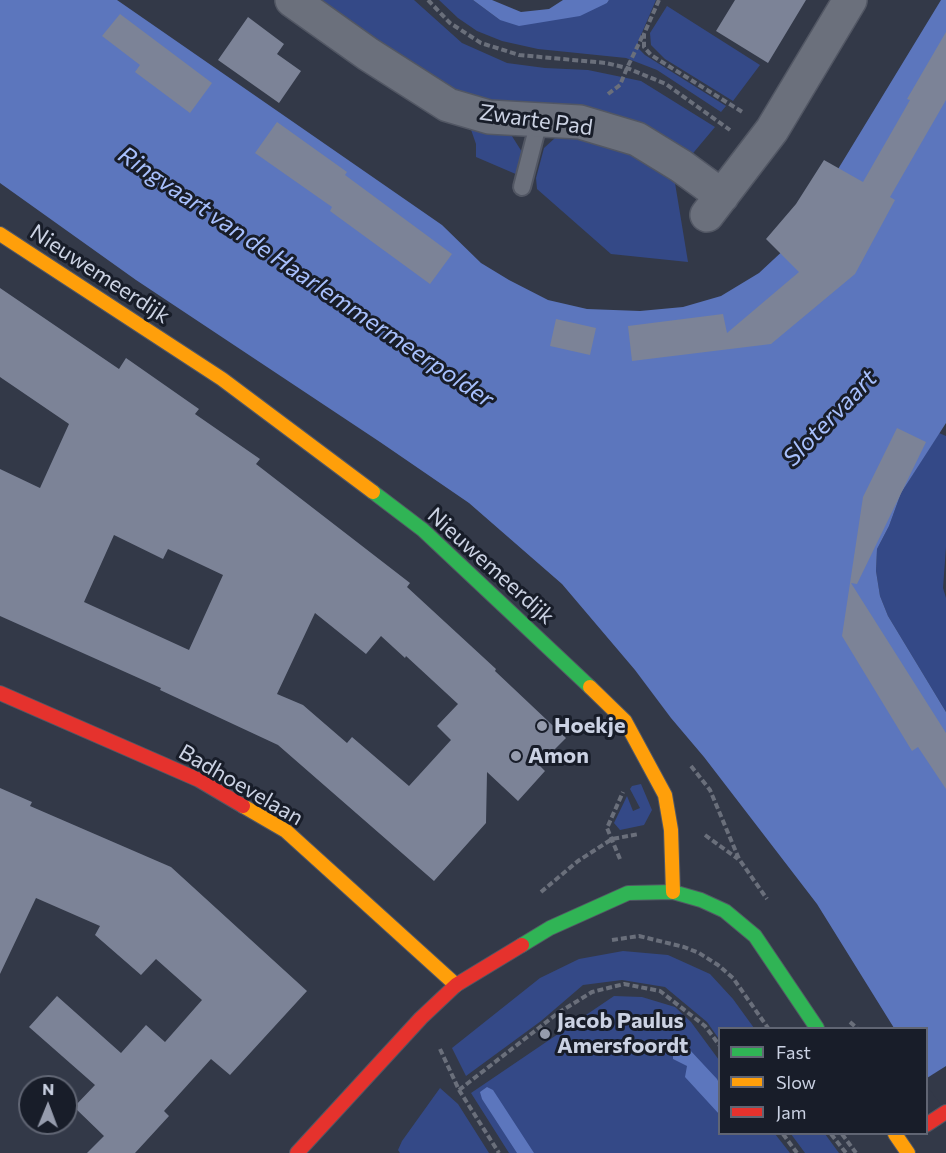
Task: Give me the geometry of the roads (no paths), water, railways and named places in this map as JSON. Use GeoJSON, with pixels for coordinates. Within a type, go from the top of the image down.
{"type":"FeatureCollection","features":[{"type":"Feature","properties":{"kind":"street","name":"Zwarte Pad"},"geometry":{"type":"LineString","coordinates":[[292,0],[368,54],[448,105],[489,117],[580,122],[637,139],[681,166],[714,205],[764,140],[850,0]]}},
{"type":"Feature","properties":{"kind":"street","name":"Nieuwemeerdijk"},"geometry":{"type":"LineString","coordinates":[[0,234],[222,379],[423,530],[539,637],[625,721],[665,795],[671,830],[673,892]]}},
{"type":"Feature","properties":{"kind":"street","name":"Badhoevelaan"},"geometry":{"type":"LineString","coordinates":[[0,693],[199,780],[286,831],[456,985]]}},
{"type":"Feature","properties":{"kind":"street"},"geometry":{"type":"LineString","coordinates":[[297,1153],[421,1018],[456,985],[550,928],[628,893],[673,892],[702,900],[725,911],[755,936],[816,1027]]}},
{"type":"Feature","properties":{"kind":"street"},"geometry":{"type":"LineString","coordinates":[[928,1124],[946,1112]]}},
{"type":"Feature","properties":{"kind":"lane"},"geometry":{"type":"LineString","coordinates":[[522,187],[539,120]]}},
{"type":"Feature","properties":{"kind":"water"},"geometry":{"type":"Polygon","coordinates":[[[0,0],[117,0],[442,225],[481,263],[509,280],[548,300],[587,309],[640,311],[683,307],[721,296],[759,273],[788,246],[818,202],[941,0],[946,0],[946,423],[901,493],[889,526],[877,549],[876,571],[880,596],[888,616],[946,712],[946,1108],[928,1081],[928,1027],[893,1027],[817,904],[635,670],[562,584],[469,503],[136,280],[0,183],[0,0]]]}},
{"type":"Feature","properties":{"kind":"water"},"geometry":{"type":"Polygon","coordinates":[[[473,0],[492,0],[521,12],[549,9],[563,0],[609,0],[580,16],[519,26],[500,20],[473,0]]]}},
{"type":"Feature","properties":{"kind":"water"},"geometry":{"type":"Polygon","coordinates":[[[680,1047],[689,1049],[717,1079],[718,1113],[685,1077],[687,1066],[673,1059],[673,1052],[680,1047]]]}},
{"type":"Feature","properties":{"kind":"water"},"geometry":{"type":"Polygon","coordinates":[[[487,1087],[493,1090],[534,1153],[517,1153],[482,1099],[480,1092],[487,1087]]]}},
{"type":"Feature","properties":{"kind":"place","name":"Hoekje"},"geometry":{"type":"Point","coordinates":[542,726]}},
{"type":"Feature","properties":{"kind":"place","name":"Amon"},"geometry":{"type":"Point","coordinates":[516,756]}},
{"type":"Feature","properties":{"kind":"place","name":"Jacob Paulus Amersfoordt"},"geometry":{"type":"Point","coordinates":[545,1034]}},
{"type":"Feature","properties":{"kind":"water label","name":"Ringvaart van de Haarlemmermeerpolder"},"geometry":{"type":"Point","coordinates":[306,277]}},
{"type":"Feature","properties":{"kind":"water label","name":"Slotervaart"},"geometry":{"type":"Point","coordinates":[830,418]}}]}
